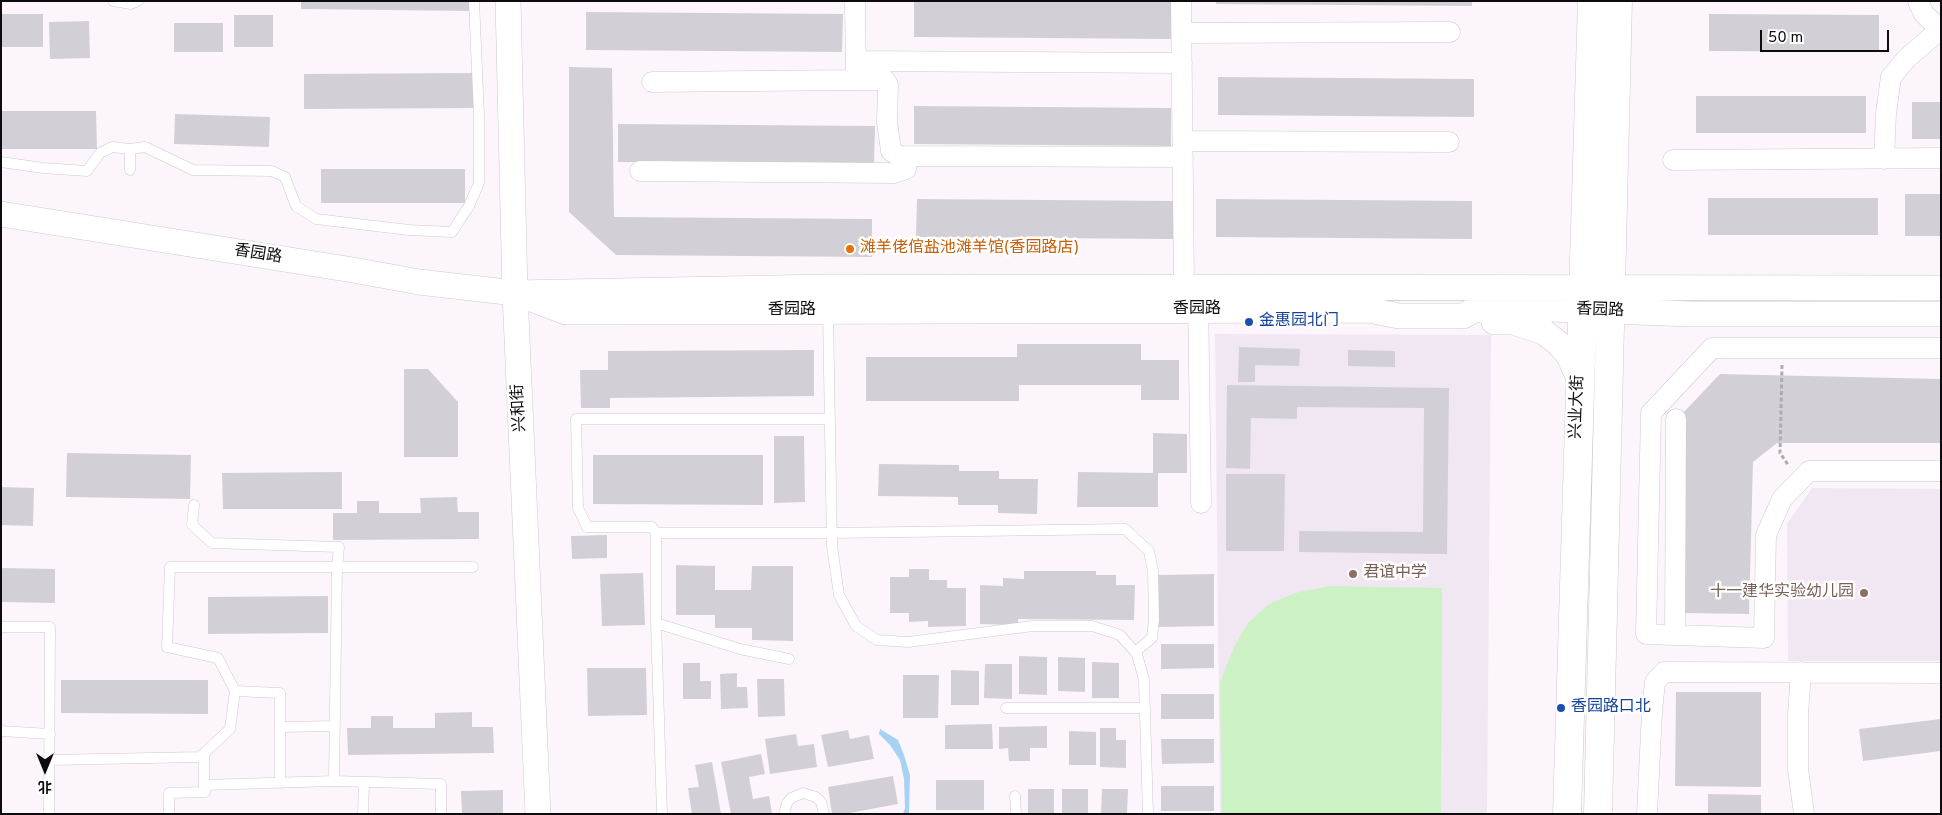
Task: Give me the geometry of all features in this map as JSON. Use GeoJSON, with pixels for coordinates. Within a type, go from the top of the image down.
{"type":"FeatureCollection","features":[{"type":"Feature","properties":{"kind":"main road","name":"兴业大街"},"geometry":{"type":"LineString","coordinates":[[1567,814],[1592,1]]}},
{"type":"Feature","properties":{"kind":"main road","name":"兴业大街"},"geometry":{"type":"LineString","coordinates":[[1598,814],[1618,1]]}},
{"type":"Feature","properties":{"kind":"street","name":"兴和街"},"geometry":{"type":"LineString","coordinates":[[508,1],[515,293],[538,814]]}},
{"type":"Feature","properties":{"kind":"street"},"geometry":{"type":"LineString","coordinates":[[855,1],[856,71]]}},
{"type":"Feature","properties":{"kind":"street"},"geometry":{"type":"LineString","coordinates":[[1181,1],[1183,149],[1194,295],[1201,503]]}},
{"type":"Feature","properties":{"kind":"street"},"geometry":{"type":"LineString","coordinates":[[1884,159],[1886,113],[1891,77],[1907,58],[1941,30],[1924,14],[1918,1]]}},
{"type":"Feature","properties":{"kind":"street"},"geometry":{"type":"LineString","coordinates":[[1182,33],[1450,32]]}},
{"type":"Feature","properties":{"kind":"street"},"geometry":{"type":"LineString","coordinates":[[652,82],[856,71],[1182,63]]}},
{"type":"Feature","properties":{"kind":"street"},"geometry":{"type":"LineString","coordinates":[[856,71],[885,80],[888,86],[887,122],[891,151],[898,156],[1449,142]]}},
{"type":"Feature","properties":{"kind":"street"},"geometry":{"type":"LineString","coordinates":[[640,171],[894,173],[906,169],[906,156]]}},
{"type":"Feature","properties":{"kind":"street"},"geometry":{"type":"LineString","coordinates":[[1674,160],[1941,158]]}},
{"type":"Feature","properties":{"kind":"street","name":"香园路"},"geometry":{"type":"LineString","coordinates":[[1,214],[418,282],[515,293],[827,287],[1194,295],[1612,300],[1941,288]]}},
{"type":"Feature","properties":{"kind":"street","name":"香园路"},"geometry":{"type":"LineString","coordinates":[[515,293],[566,312],[1194,295],[1369,310],[1400,316],[1463,316],[1474,310],[1582,299]]}},
{"type":"Feature","properties":{"kind":"street","name":"香园路"},"geometry":{"type":"LineString","coordinates":[[1612,300],[1692,314],[1941,314]]}},
{"type":"Feature","properties":{"kind":"street"},"geometry":{"type":"LineString","coordinates":[[1463,316],[1476,321],[1513,322],[1544,332],[1559,344],[1569,356],[1579,378]]}},
{"type":"Feature","properties":{"kind":"street"},"geometry":{"type":"LineString","coordinates":[[1941,348],[1712,348],[1651,413],[1646,634],[1764,638],[1766,535],[1782,499],[1808,472],[1941,471]]}},
{"type":"Feature","properties":{"kind":"street"},"geometry":{"type":"LineString","coordinates":[[1675,635],[1676,420]]}},
{"type":"Feature","properties":{"kind":"street"},"geometry":{"type":"LineString","coordinates":[[1647,814],[1655,682],[1664,672],[1941,673]]}},
{"type":"Feature","properties":{"kind":"street"},"geometry":{"type":"LineString","coordinates":[[1801,672],[1798,714],[1798,770],[1804,814]]}},
{"type":"Feature","properties":{"kind":"lane"},"geometry":{"type":"LineString","coordinates":[[113,1],[131,4],[138,1]]}},
{"type":"Feature","properties":{"kind":"lane"},"geometry":{"type":"LineString","coordinates":[[1,162],[43,168],[87,171],[100,153],[112,147],[130,149],[145,147],[193,170],[272,171],[286,176],[296,206],[316,219],[409,230],[452,232],[469,206],[479,183],[479,116],[474,1]]}},
{"type":"Feature","properties":{"kind":"lane"},"geometry":{"type":"LineString","coordinates":[[130,149],[130,170]]}},
{"type":"Feature","properties":{"kind":"lane"},"geometry":{"type":"LineString","coordinates":[[827,287],[832,533],[839,595],[856,626],[877,640],[908,642],[1033,626],[1092,626],[1120,635],[1135,652],[1144,680],[1148,814]]}},
{"type":"Feature","properties":{"kind":"lane"},"geometry":{"type":"LineString","coordinates":[[662,814],[656,623],[656,532],[652,527],[587,526],[578,508],[576,419],[829,419]]}},
{"type":"Feature","properties":{"kind":"lane"},"geometry":{"type":"LineString","coordinates":[[194,505],[192,524],[212,543],[339,547],[337,567],[334,782]]}},
{"type":"Feature","properties":{"kind":"lane"},"geometry":{"type":"LineString","coordinates":[[656,532],[832,533],[1124,529],[1149,550],[1153,570],[1154,619],[1152,638],[1135,652]]}},
{"type":"Feature","properties":{"kind":"lane"},"geometry":{"type":"LineString","coordinates":[[50,760],[200,757],[230,729],[235,691],[218,658],[167,647],[170,567],[473,567]]}},
{"type":"Feature","properties":{"kind":"lane"},"geometry":{"type":"LineString","coordinates":[[656,623],[740,649],[790,659]]}},
{"type":"Feature","properties":{"kind":"lane"},"geometry":{"type":"LineString","coordinates":[[1,627],[50,627],[49,814]]}},
{"type":"Feature","properties":{"kind":"lane"},"geometry":{"type":"LineString","coordinates":[[235,691],[280,693],[280,783]]}},
{"type":"Feature","properties":{"kind":"lane"},"geometry":{"type":"LineString","coordinates":[[1006,708],[1145,708]]}},
{"type":"Feature","properties":{"kind":"lane"},"geometry":{"type":"LineString","coordinates":[[280,727],[335,726]]}},
{"type":"Feature","properties":{"kind":"lane"},"geometry":{"type":"LineString","coordinates":[[1,731],[50,734]]}},
{"type":"Feature","properties":{"kind":"lane"},"geometry":{"type":"LineString","coordinates":[[169,814],[169,794],[205,792],[204,754]]}},
{"type":"Feature","properties":{"kind":"lane"},"geometry":{"type":"LineString","coordinates":[[204,786],[334,782],[441,784],[441,814]]}},
{"type":"Feature","properties":{"kind":"lane"},"geometry":{"type":"LineString","coordinates":[[363,814],[364,782]]}},
{"type":"Feature","properties":{"kind":"lane"},"geometry":{"type":"LineString","coordinates":[[784,814],[787,803],[791,798],[803,794],[816,797],[824,814]]}},
{"type":"Feature","properties":{"kind":"lane"},"geometry":{"type":"LineString","coordinates":[[1015,796],[1016,814]]}},
{"type":"Feature","properties":{"kind":"path"},"geometry":{"type":"LineString","coordinates":[[1782,348],[1780,453],[1800,481]]}},
{"type":"Feature","properties":{"kind":"shaded area","name":"君谊中学"},"geometry":{"type":"Polygon","coordinates":[[[1215,334],[1491,335],[1487,814],[1220,814],[1215,334]]]}},
{"type":"Feature","properties":{"kind":"shaded area","name":"十一建华实验幼儿园"},"geometry":{"type":"Polygon","coordinates":[[[1812,488],[1941,489],[1941,661],[1788,661],[1787,524],[1812,488]]]}},
{"type":"Feature","properties":{"kind":"green space"},"geometry":{"type":"Polygon","coordinates":[[[1329,586],[1442,588],[1441,814],[1222,814],[1220,682],[1234,647],[1248,623],[1269,604],[1295,593],[1329,586]]]}},
{"type":"Feature","properties":{"kind":"water"},"geometry":{"type":"Polygon","coordinates":[[[880,729],[898,740],[904,755],[910,775],[909,814],[903,814],[905,808],[904,779],[900,760],[890,745],[879,734],[880,729]]]}},
{"type":"Feature","properties":{"kind":"building"},"geometry":{"type":"Polygon","coordinates":[[[301,1],[469,1],[469,11],[301,9],[301,1]]]}},
{"type":"Feature","properties":{"kind":"building"},"geometry":{"type":"Polygon","coordinates":[[[914,1],[1171,1],[1171,39],[914,37],[914,1]]]}},
{"type":"Feature","properties":{"kind":"building"},"geometry":{"type":"Polygon","coordinates":[[[1216,1],[1472,1],[1472,6],[1216,4],[1216,1]]]}},
{"type":"Feature","properties":{"kind":"building"},"geometry":{"type":"Polygon","coordinates":[[[586,12],[843,14],[842,52],[586,50],[586,12]]]}},
{"type":"Feature","properties":{"kind":"building"},"geometry":{"type":"Polygon","coordinates":[[[1,14],[43,14],[43,47],[1,47],[1,14]]]}},
{"type":"Feature","properties":{"kind":"building"},"geometry":{"type":"Polygon","coordinates":[[[1709,14],[1879,15],[1879,52],[1709,51],[1709,14]]]}},
{"type":"Feature","properties":{"kind":"building"},"geometry":{"type":"Polygon","coordinates":[[[234,15],[273,15],[273,47],[234,47],[234,15]]]}},
{"type":"Feature","properties":{"kind":"building"},"geometry":{"type":"Polygon","coordinates":[[[89,21],[90,58],[50,59],[49,22],[89,21]]]}},
{"type":"Feature","properties":{"kind":"building"},"geometry":{"type":"Polygon","coordinates":[[[174,23],[223,23],[223,52],[174,52],[174,23]]]}},
{"type":"Feature","properties":{"kind":"building"},"geometry":{"type":"Polygon","coordinates":[[[569,67],[612,68],[614,217],[872,219],[872,257],[616,255],[569,212],[569,67]]]}},
{"type":"Feature","properties":{"kind":"building"},"geometry":{"type":"Polygon","coordinates":[[[474,73],[474,108],[304,109],[304,74],[474,73]]]}},
{"type":"Feature","properties":{"kind":"building"},"geometry":{"type":"Polygon","coordinates":[[[1218,77],[1474,79],[1474,117],[1218,115],[1218,77]]]}},
{"type":"Feature","properties":{"kind":"building"},"geometry":{"type":"Polygon","coordinates":[[[1696,96],[1866,96],[1866,133],[1696,133],[1696,96]]]}},
{"type":"Feature","properties":{"kind":"building"},"geometry":{"type":"Polygon","coordinates":[[[1912,102],[1941,102],[1941,139],[1912,139],[1912,102]]]}},
{"type":"Feature","properties":{"kind":"building"},"geometry":{"type":"Polygon","coordinates":[[[914,106],[1171,108],[1171,146],[914,144],[914,106]]]}},
{"type":"Feature","properties":{"kind":"building"},"geometry":{"type":"Polygon","coordinates":[[[2,111],[96,111],[97,149],[2,149],[2,111]]]}},
{"type":"Feature","properties":{"kind":"building"},"geometry":{"type":"Polygon","coordinates":[[[175,114],[270,117],[269,147],[174,144],[175,114]]]}},
{"type":"Feature","properties":{"kind":"building"},"geometry":{"type":"Polygon","coordinates":[[[618,124],[875,126],[874,164],[618,162],[618,124]]]}},
{"type":"Feature","properties":{"kind":"building"},"geometry":{"type":"Polygon","coordinates":[[[321,169],[465,169],[465,203],[321,203],[321,169]]]}},
{"type":"Feature","properties":{"kind":"building"},"geometry":{"type":"Polygon","coordinates":[[[1905,194],[1941,194],[1941,236],[1905,236],[1905,194]]]}},
{"type":"Feature","properties":{"kind":"building"},"geometry":{"type":"Polygon","coordinates":[[[1708,198],[1878,198],[1878,235],[1708,235],[1708,198]]]}},
{"type":"Feature","properties":{"kind":"building"},"geometry":{"type":"Polygon","coordinates":[[[917,199],[1173,201],[1173,239],[916,237],[917,199]]]}},
{"type":"Feature","properties":{"kind":"building"},"geometry":{"type":"Polygon","coordinates":[[[1216,199],[1472,201],[1472,239],[1216,237],[1216,199]]]}},
{"type":"Feature","properties":{"kind":"building"},"geometry":{"type":"Polygon","coordinates":[[[1017,344],[1141,344],[1141,360],[1179,360],[1179,400],[1141,400],[1141,385],[1019,385],[1019,401],[866,401],[866,357],[1017,357],[1017,344]]]}},
{"type":"Feature","properties":{"kind":"building"},"geometry":{"type":"Polygon","coordinates":[[[1239,347],[1300,349],[1299,366],[1255,365],[1255,382],[1238,382],[1239,347]]]}},
{"type":"Feature","properties":{"kind":"building"},"geometry":{"type":"Polygon","coordinates":[[[814,350],[814,396],[610,398],[610,408],[581,408],[580,370],[608,370],[608,351],[814,350]]]}},
{"type":"Feature","properties":{"kind":"building"},"geometry":{"type":"Polygon","coordinates":[[[1348,350],[1395,351],[1395,367],[1348,366],[1348,350]]]}},
{"type":"Feature","properties":{"kind":"building"},"geometry":{"type":"Polygon","coordinates":[[[404,369],[428,369],[458,402],[458,457],[404,457],[404,369]]]}},
{"type":"Feature","properties":{"kind":"building"},"geometry":{"type":"Polygon","coordinates":[[[1720,374],[1941,379],[1941,443],[1777,443],[1753,462],[1749,614],[1681,613],[1682,414],[1720,374]]]}},
{"type":"Feature","properties":{"kind":"building"},"geometry":{"type":"Polygon","coordinates":[[[1227,385],[1449,388],[1447,554],[1299,552],[1299,531],[1423,532],[1424,408],[1297,407],[1297,419],[1251,418],[1250,469],[1226,468],[1227,385]]]}},
{"type":"Feature","properties":{"kind":"building"},"geometry":{"type":"Polygon","coordinates":[[[1153,433],[1187,434],[1187,473],[1158,473],[1158,507],[1077,507],[1078,472],[1153,473],[1153,433]]]}},
{"type":"Feature","properties":{"kind":"building"},"geometry":{"type":"Polygon","coordinates":[[[774,436],[804,436],[805,502],[774,503],[774,436]]]}},
{"type":"Feature","properties":{"kind":"building"},"geometry":{"type":"Polygon","coordinates":[[[67,453],[191,455],[190,499],[66,497],[67,453]]]}},
{"type":"Feature","properties":{"kind":"building"},"geometry":{"type":"Polygon","coordinates":[[[593,455],[763,455],[763,505],[593,504],[593,455]]]}},
{"type":"Feature","properties":{"kind":"building"},"geometry":{"type":"Polygon","coordinates":[[[879,464],[959,465],[959,471],[999,471],[999,479],[1038,479],[1037,514],[998,513],[998,505],[958,505],[958,497],[878,496],[879,464]]]}},
{"type":"Feature","properties":{"kind":"building"},"geometry":{"type":"Polygon","coordinates":[[[342,472],[342,509],[223,509],[222,473],[342,472]]]}},
{"type":"Feature","properties":{"kind":"building"},"geometry":{"type":"Polygon","coordinates":[[[1226,474],[1285,474],[1284,551],[1226,551],[1226,474]]]}},
{"type":"Feature","properties":{"kind":"building"},"geometry":{"type":"Polygon","coordinates":[[[1,487],[34,488],[33,526],[1,525],[1,487]]]}},
{"type":"Feature","properties":{"kind":"building"},"geometry":{"type":"Polygon","coordinates":[[[457,497],[458,512],[479,512],[479,539],[333,540],[333,513],[357,513],[357,501],[379,501],[379,513],[421,513],[420,498],[457,497]]]}},
{"type":"Feature","properties":{"kind":"building"},"geometry":{"type":"Polygon","coordinates":[[[607,535],[607,558],[572,559],[571,536],[607,535]]]}},
{"type":"Feature","properties":{"kind":"building"},"geometry":{"type":"Polygon","coordinates":[[[676,565],[715,566],[715,590],[751,590],[752,566],[793,566],[793,641],[752,640],[752,628],[715,628],[715,615],[676,615],[676,565]]]}},
{"type":"Feature","properties":{"kind":"building"},"geometry":{"type":"Polygon","coordinates":[[[1,568],[55,569],[55,603],[1,602],[1,568]]]}},
{"type":"Feature","properties":{"kind":"building"},"geometry":{"type":"Polygon","coordinates":[[[909,569],[929,569],[929,580],[947,580],[947,588],[966,588],[966,626],[928,627],[928,621],[909,622],[909,613],[890,613],[890,577],[909,577],[909,569]]]}},
{"type":"Feature","properties":{"kind":"building"},"geometry":{"type":"Polygon","coordinates":[[[1024,571],[1096,571],[1096,575],[1116,575],[1116,585],[1135,585],[1134,620],[1018,619],[1018,625],[980,624],[980,585],[1003,586],[1003,578],[1024,579],[1024,571]]]}},
{"type":"Feature","properties":{"kind":"building"},"geometry":{"type":"Polygon","coordinates":[[[643,573],[645,625],[602,626],[600,574],[643,573]]]}},
{"type":"Feature","properties":{"kind":"building"},"geometry":{"type":"Polygon","coordinates":[[[1214,574],[1214,626],[1159,627],[1158,575],[1214,574]]]}},
{"type":"Feature","properties":{"kind":"building"},"geometry":{"type":"Polygon","coordinates":[[[328,596],[328,633],[208,634],[208,597],[328,596]]]}},
{"type":"Feature","properties":{"kind":"building"},"geometry":{"type":"Polygon","coordinates":[[[1161,644],[1214,644],[1214,668],[1161,669],[1161,644]]]}},
{"type":"Feature","properties":{"kind":"building"},"geometry":{"type":"Polygon","coordinates":[[[1019,656],[1047,657],[1047,695],[1019,694],[1019,656]]]}},
{"type":"Feature","properties":{"kind":"building"},"geometry":{"type":"Polygon","coordinates":[[[1058,657],[1085,658],[1085,692],[1058,691],[1058,657]]]}},
{"type":"Feature","properties":{"kind":"building"},"geometry":{"type":"Polygon","coordinates":[[[1092,662],[1119,663],[1119,698],[1092,698],[1092,662]]]}},
{"type":"Feature","properties":{"kind":"building"},"geometry":{"type":"Polygon","coordinates":[[[683,663],[700,663],[700,681],[711,681],[711,699],[683,699],[683,663]]]}},
{"type":"Feature","properties":{"kind":"building"},"geometry":{"type":"Polygon","coordinates":[[[985,664],[1012,664],[1012,699],[984,698],[985,664]]]}},
{"type":"Feature","properties":{"kind":"building"},"geometry":{"type":"Polygon","coordinates":[[[587,668],[646,668],[647,715],[588,716],[587,668]]]}},
{"type":"Feature","properties":{"kind":"building"},"geometry":{"type":"Polygon","coordinates":[[[951,670],[979,671],[979,705],[951,705],[951,670]]]}},
{"type":"Feature","properties":{"kind":"building"},"geometry":{"type":"Polygon","coordinates":[[[737,673],[737,687],[747,687],[748,708],[721,709],[720,674],[737,673]]]}},
{"type":"Feature","properties":{"kind":"building"},"geometry":{"type":"Polygon","coordinates":[[[903,675],[939,675],[938,718],[903,718],[903,675]]]}},
{"type":"Feature","properties":{"kind":"building"},"geometry":{"type":"Polygon","coordinates":[[[757,679],[784,679],[785,716],[758,717],[757,679]]]}},
{"type":"Feature","properties":{"kind":"building"},"geometry":{"type":"Polygon","coordinates":[[[61,680],[208,680],[208,714],[61,713],[61,680]]]}},
{"type":"Feature","properties":{"kind":"building"},"geometry":{"type":"Polygon","coordinates":[[[1676,692],[1761,692],[1761,787],[1675,786],[1676,692]]]}},
{"type":"Feature","properties":{"kind":"building"},"geometry":{"type":"Polygon","coordinates":[[[1161,694],[1214,694],[1214,719],[1161,719],[1161,694]]]}},
{"type":"Feature","properties":{"kind":"building"},"geometry":{"type":"Polygon","coordinates":[[[472,712],[472,727],[493,727],[494,753],[348,755],[347,728],[371,728],[371,716],[393,716],[393,728],[435,728],[435,713],[472,712]]]}},
{"type":"Feature","properties":{"kind":"building"},"geometry":{"type":"Polygon","coordinates":[[[1941,719],[1941,751],[1863,761],[1859,729],[1941,719]]]}},
{"type":"Feature","properties":{"kind":"building"},"geometry":{"type":"Polygon","coordinates":[[[992,724],[993,749],[945,749],[945,725],[992,724]]]}},
{"type":"Feature","properties":{"kind":"building"},"geometry":{"type":"Polygon","coordinates":[[[1047,726],[1047,748],[1030,748],[1030,761],[1009,761],[1008,748],[999,749],[999,727],[1047,726]]]}},
{"type":"Feature","properties":{"kind":"building"},"geometry":{"type":"Polygon","coordinates":[[[1100,728],[1116,728],[1116,740],[1126,740],[1126,768],[1100,767],[1100,728]]]}},
{"type":"Feature","properties":{"kind":"building"},"geometry":{"type":"Polygon","coordinates":[[[848,730],[850,739],[869,735],[874,759],[828,767],[821,735],[848,730]]]}},
{"type":"Feature","properties":{"kind":"building"},"geometry":{"type":"Polygon","coordinates":[[[1069,731],[1096,732],[1096,765],[1069,765],[1069,731]]]}},
{"type":"Feature","properties":{"kind":"building"},"geometry":{"type":"Polygon","coordinates":[[[796,734],[798,746],[814,744],[817,767],[770,774],[765,739],[796,734]]]}},
{"type":"Feature","properties":{"kind":"building"},"geometry":{"type":"Polygon","coordinates":[[[1161,739],[1214,739],[1214,763],[1162,764],[1161,739]]]}},
{"type":"Feature","properties":{"kind":"building"},"geometry":{"type":"Polygon","coordinates":[[[761,754],[765,774],[749,777],[753,799],[769,796],[772,813],[731,814],[721,762],[761,754]]]}},
{"type":"Feature","properties":{"kind":"building"},"geometry":{"type":"Polygon","coordinates":[[[712,762],[721,814],[692,814],[688,788],[699,787],[695,765],[712,762]]]}},
{"type":"Feature","properties":{"kind":"building"},"geometry":{"type":"Polygon","coordinates":[[[893,776],[898,804],[844,814],[832,814],[828,787],[893,776]]]}},
{"type":"Feature","properties":{"kind":"building"},"geometry":{"type":"Polygon","coordinates":[[[936,780],[984,780],[984,810],[936,810],[936,780]]]}},
{"type":"Feature","properties":{"kind":"building"},"geometry":{"type":"Polygon","coordinates":[[[1161,786],[1214,786],[1214,811],[1161,811],[1161,786]]]}},
{"type":"Feature","properties":{"kind":"building"},"geometry":{"type":"Polygon","coordinates":[[[1028,789],[1054,789],[1054,814],[1028,814],[1028,789]]]}},
{"type":"Feature","properties":{"kind":"building"},"geometry":{"type":"Polygon","coordinates":[[[1062,789],[1088,789],[1088,814],[1062,814],[1062,789]]]}},
{"type":"Feature","properties":{"kind":"building"},"geometry":{"type":"Polygon","coordinates":[[[1102,789],[1128,789],[1127,814],[1101,814],[1102,789]]]}},
{"type":"Feature","properties":{"kind":"building"},"geometry":{"type":"Polygon","coordinates":[[[503,790],[503,814],[462,814],[461,791],[503,790]]]}},
{"type":"Feature","properties":{"kind":"building"},"geometry":{"type":"Polygon","coordinates":[[[1708,794],[1761,795],[1761,814],[1708,814],[1708,794]]]}},
{"type":"Feature","properties":{"kind":"place","name":"滩羊佬倌盐池滩羊馆(香园路店)"},"geometry":{"type":"Point","coordinates":[850,249]}},
{"type":"Feature","properties":{"kind":"place","name":"金惠园北门"},"geometry":{"type":"Point","coordinates":[1249,322]}},
{"type":"Feature","properties":{"kind":"place","name":"君谊中学"},"geometry":{"type":"Point","coordinates":[1353,574]}},
{"type":"Feature","properties":{"kind":"place","name":"十一建华实验幼儿园"},"geometry":{"type":"Point","coordinates":[1864,593]}},
{"type":"Feature","properties":{"kind":"place","name":"香园路口北"},"geometry":{"type":"Point","coordinates":[1561,708]}}]}
